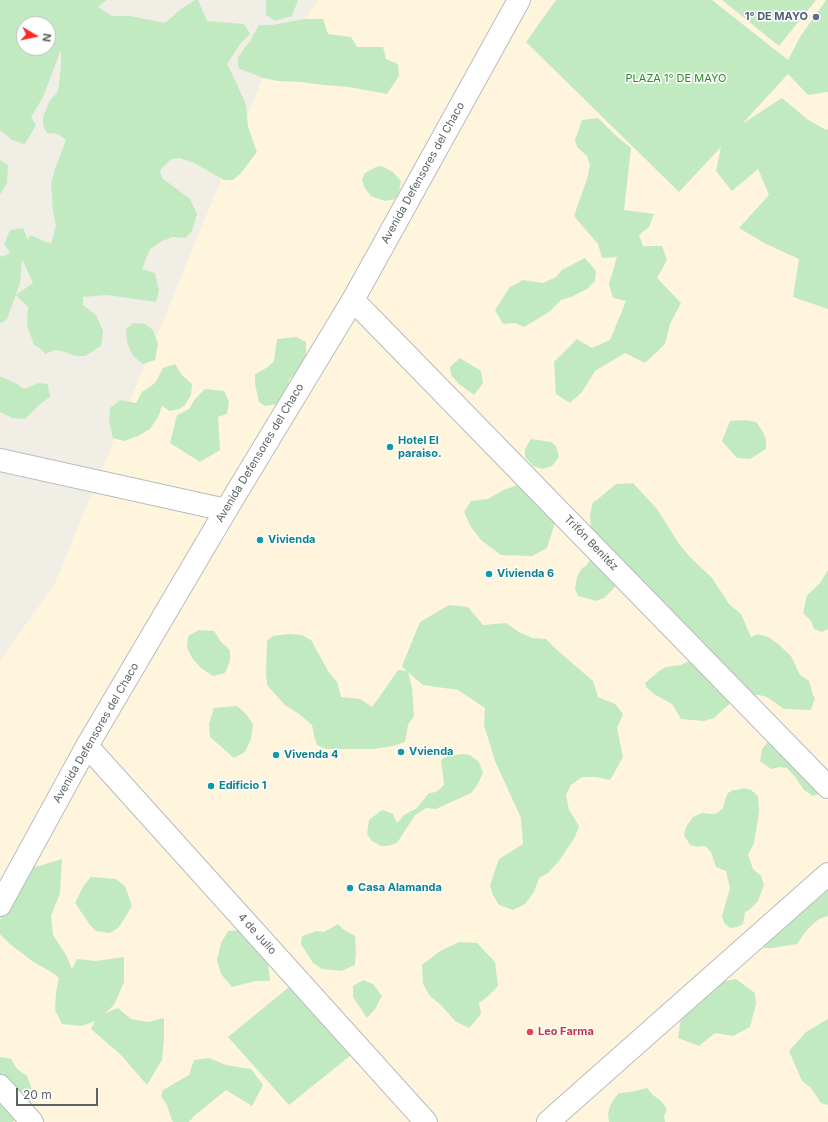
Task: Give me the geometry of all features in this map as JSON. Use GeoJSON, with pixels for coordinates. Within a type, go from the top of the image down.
{"type":"FeatureCollection","features":[{"type":"Feature","properties":{"kind":"street","name":"Avenida Defensores del Chaco"},"geometry":{"type":"LineString","coordinates":[[0,905],[88,746],[226,510],[354,300],[519,0]]}},
{"type":"Feature","properties":{"kind":"street","name":"Trifón Benitéz"},"geometry":{"type":"LineString","coordinates":[[354,300],[828,787]]}},
{"type":"Feature","properties":{"kind":"street"},"geometry":{"type":"LineString","coordinates":[[0,460],[226,510]]}},
{"type":"Feature","properties":{"kind":"street","name":"4 de Julio"},"geometry":{"type":"LineString","coordinates":[[88,746],[426,1122]]}},
{"type":"Feature","properties":{"kind":"street"},"geometry":{"type":"LineString","coordinates":[[548,1122],[828,874]]}},
{"type":"Feature","properties":{"kind":"street"},"geometry":{"type":"LineString","coordinates":[[0,1086],[32,1122]]}},
{"type":"Feature","properties":{"kind":"shaded area"},"geometry":{"type":"Polygon","coordinates":[[[318,0],[828,0],[828,1122],[0,1122],[0,661],[55,583],[263,78],[318,0]]]}},
{"type":"Feature","properties":{"kind":"green space"},"geometry":{"type":"Polygon","coordinates":[[[0,0],[107,0],[98,7],[112,16],[130,16],[165,23],[181,9],[195,0],[198,0],[207,21],[244,24],[250,34],[241,43],[227,64],[246,105],[248,127],[257,152],[240,174],[233,180],[224,180],[194,163],[180,158],[171,159],[160,170],[162,178],[190,199],[197,214],[192,231],[185,238],[173,237],[162,241],[150,249],[142,269],[155,273],[159,291],[156,302],[107,295],[83,297],[83,305],[96,315],[103,331],[101,346],[85,356],[76,356],[55,350],[45,354],[40,348],[34,345],[27,325],[28,307],[16,295],[33,283],[22,259],[20,283],[7,319],[0,323],[0,255],[2,257],[10,253],[4,244],[10,230],[23,228],[28,240],[30,235],[51,244],[56,225],[53,212],[51,184],[66,140],[58,134],[47,133],[43,125],[43,117],[50,100],[57,93],[59,85],[61,50],[43,97],[31,117],[36,125],[25,144],[12,140],[0,130],[0,0]]]}},
{"type":"Feature","properties":{"kind":"green space"},"geometry":{"type":"Polygon","coordinates":[[[266,0],[298,0],[292,16],[275,21],[266,15],[266,0]]]}},
{"type":"Feature","properties":{"kind":"green space","name":"PLAZA 1° DE MAYO"},"geometry":{"type":"Polygon","coordinates":[[[556,0],[712,0],[788,60],[800,37],[826,0],[828,0],[828,92],[808,95],[788,74],[742,124],[782,98],[807,119],[826,130],[828,129],[828,309],[793,297],[799,259],[766,244],[739,228],[769,195],[758,169],[732,191],[716,171],[721,147],[679,192],[526,42],[556,0]]]}},
{"type":"Feature","properties":{"kind":"green space"},"geometry":{"type":"Polygon","coordinates":[[[722,0],[816,0],[779,46],[722,0]]]}},
{"type":"Feature","properties":{"kind":"green space"},"geometry":{"type":"Polygon","coordinates":[[[304,19],[323,19],[328,34],[351,37],[357,47],[383,47],[386,59],[398,64],[399,76],[387,94],[349,87],[278,81],[263,78],[238,68],[238,57],[250,41],[259,25],[272,25],[304,19]]]}},
{"type":"Feature","properties":{"kind":"green space"},"geometry":{"type":"Polygon","coordinates":[[[598,118],[631,148],[624,210],[654,214],[649,227],[639,235],[643,246],[662,246],[667,260],[657,278],[681,303],[670,324],[665,344],[645,363],[625,353],[595,371],[582,392],[570,403],[556,394],[554,362],[577,339],[592,348],[610,340],[626,301],[613,298],[609,284],[617,257],[602,258],[598,244],[574,216],[587,179],[590,165],[587,156],[577,147],[575,140],[582,120],[598,118]]]}},
{"type":"Feature","properties":{"kind":"green space"},"geometry":{"type":"Polygon","coordinates":[[[0,160],[8,165],[7,183],[0,195],[0,160]]]}},
{"type":"Feature","properties":{"kind":"green space"},"geometry":{"type":"Polygon","coordinates":[[[382,166],[393,172],[401,181],[399,192],[395,199],[385,201],[371,196],[364,187],[362,180],[365,173],[376,167],[382,166]]]}},
{"type":"Feature","properties":{"kind":"green space"},"geometry":{"type":"Polygon","coordinates":[[[585,258],[596,271],[595,281],[587,289],[561,300],[549,312],[524,327],[515,323],[503,324],[495,310],[510,287],[523,280],[543,283],[556,277],[562,270],[585,258]]]}},
{"type":"Feature","properties":{"kind":"green space"},"geometry":{"type":"Polygon","coordinates":[[[133,323],[145,324],[153,330],[158,344],[155,360],[143,364],[133,356],[127,342],[126,329],[133,323]]]}},
{"type":"Feature","properties":{"kind":"green space"},"geometry":{"type":"Polygon","coordinates":[[[296,337],[306,342],[306,362],[298,374],[290,378],[283,403],[265,406],[259,402],[255,384],[255,374],[268,367],[274,361],[277,339],[296,337]]]}},
{"type":"Feature","properties":{"kind":"green space"},"geometry":{"type":"Polygon","coordinates":[[[460,358],[481,371],[483,383],[474,395],[459,384],[451,375],[450,367],[460,358]]]}},
{"type":"Feature","properties":{"kind":"green space"},"geometry":{"type":"Polygon","coordinates":[[[175,364],[182,375],[192,384],[191,395],[184,406],[170,411],[162,406],[159,415],[150,429],[138,436],[124,441],[113,438],[109,422],[110,408],[120,400],[136,403],[142,392],[155,383],[163,368],[175,364]]]}},
{"type":"Feature","properties":{"kind":"green space"},"geometry":{"type":"Polygon","coordinates":[[[0,376],[24,389],[39,383],[48,384],[49,393],[51,396],[39,405],[25,419],[12,418],[0,412],[0,376]]]}},
{"type":"Feature","properties":{"kind":"green space"},"geometry":{"type":"Polygon","coordinates":[[[205,389],[224,391],[229,402],[227,414],[218,417],[220,450],[200,462],[170,443],[177,415],[189,409],[195,399],[205,389]]]}},
{"type":"Feature","properties":{"kind":"green space"},"geometry":{"type":"Polygon","coordinates":[[[745,420],[756,422],[766,439],[766,449],[750,459],[737,458],[722,441],[730,421],[745,420]]]}},
{"type":"Feature","properties":{"kind":"green space"},"geometry":{"type":"Polygon","coordinates":[[[531,439],[551,442],[556,446],[559,457],[552,466],[543,469],[533,466],[525,457],[525,449],[531,439]]]}},
{"type":"Feature","properties":{"kind":"green space"},"geometry":{"type":"Polygon","coordinates":[[[524,483],[557,500],[554,526],[547,548],[532,556],[501,555],[481,540],[471,527],[464,512],[471,501],[488,499],[503,490],[524,483]]]}},
{"type":"Feature","properties":{"kind":"green space"},"geometry":{"type":"Polygon","coordinates":[[[633,483],[657,509],[679,544],[712,578],[729,604],[741,614],[751,637],[758,634],[768,637],[791,656],[800,675],[809,681],[815,698],[811,710],[784,709],[767,697],[751,695],[735,699],[714,718],[704,721],[681,719],[672,704],[654,694],[647,688],[645,683],[659,671],[666,667],[681,665],[700,655],[702,641],[689,632],[666,603],[656,600],[618,580],[615,587],[604,598],[595,601],[578,596],[575,589],[577,577],[582,568],[586,566],[593,555],[590,515],[593,502],[616,484],[633,483]]]}},
{"type":"Feature","properties":{"kind":"green space"},"geometry":{"type":"Polygon","coordinates":[[[828,570],[828,629],[822,632],[814,629],[811,621],[803,613],[807,595],[820,583],[828,570]]]}},
{"type":"Feature","properties":{"kind":"green space"},"geometry":{"type":"Polygon","coordinates":[[[449,605],[468,607],[483,625],[506,623],[519,632],[532,638],[546,639],[593,681],[598,697],[615,704],[623,714],[617,728],[623,757],[617,768],[610,780],[596,777],[582,777],[571,785],[566,795],[569,810],[579,826],[575,837],[559,861],[548,873],[539,878],[534,892],[525,904],[513,910],[499,905],[493,895],[490,885],[499,859],[523,844],[521,818],[495,761],[484,725],[485,708],[458,690],[423,685],[408,672],[412,687],[414,716],[408,725],[405,742],[393,746],[373,749],[327,749],[317,745],[312,725],[285,705],[267,685],[267,641],[273,636],[289,634],[302,635],[311,640],[328,671],[337,682],[341,697],[360,699],[372,707],[398,670],[407,671],[402,666],[420,622],[449,605]]]}},
{"type":"Feature","properties":{"kind":"green space"},"geometry":{"type":"Polygon","coordinates":[[[199,630],[214,631],[221,642],[230,650],[230,661],[225,673],[213,676],[201,668],[192,658],[187,647],[188,636],[199,630]]]}},
{"type":"Feature","properties":{"kind":"green space"},"geometry":{"type":"Polygon","coordinates":[[[237,706],[245,713],[253,724],[251,739],[245,752],[234,758],[210,737],[209,724],[214,708],[237,706]]]}},
{"type":"Feature","properties":{"kind":"green space"},"geometry":{"type":"Polygon","coordinates":[[[769,741],[824,792],[813,796],[804,790],[787,768],[780,767],[771,769],[760,761],[762,749],[769,741]]]}},
{"type":"Feature","properties":{"kind":"green space"},"geometry":{"type":"Polygon","coordinates":[[[464,754],[470,755],[479,762],[483,773],[476,787],[471,793],[436,809],[426,808],[415,815],[397,843],[381,846],[372,841],[367,834],[369,820],[382,810],[393,814],[397,823],[404,815],[417,808],[429,793],[436,792],[444,784],[441,760],[447,756],[464,754]]]}},
{"type":"Feature","properties":{"kind":"green space"},"geometry":{"type":"Polygon","coordinates":[[[744,788],[751,790],[758,796],[758,820],[754,843],[748,855],[753,869],[761,876],[764,885],[758,901],[745,912],[743,924],[730,928],[724,923],[722,916],[730,888],[726,871],[716,867],[711,852],[705,846],[698,847],[690,845],[684,835],[686,827],[693,817],[702,813],[717,813],[723,808],[728,793],[733,790],[744,788]]]}},
{"type":"Feature","properties":{"kind":"green space"},"geometry":{"type":"Polygon","coordinates":[[[62,859],[60,893],[51,916],[53,935],[66,955],[72,969],[77,959],[96,961],[124,957],[124,982],[114,1005],[105,1013],[118,1008],[131,1019],[149,1022],[164,1018],[162,1060],[147,1085],[121,1055],[91,1029],[95,1021],[82,1026],[62,1024],[55,1010],[56,992],[59,978],[32,961],[0,934],[0,920],[10,888],[32,868],[62,859]]]}},
{"type":"Feature","properties":{"kind":"green space"},"geometry":{"type":"Polygon","coordinates":[[[828,868],[828,916],[819,919],[813,924],[797,944],[764,948],[762,941],[773,908],[779,901],[828,868]]]}},
{"type":"Feature","properties":{"kind":"green space"},"geometry":{"type":"Polygon","coordinates":[[[91,877],[116,879],[125,886],[132,906],[119,927],[110,933],[96,931],[75,903],[84,885],[91,877]]]}},
{"type":"Feature","properties":{"kind":"green space"},"geometry":{"type":"Polygon","coordinates":[[[338,924],[343,929],[355,936],[355,965],[341,971],[322,969],[313,963],[301,944],[302,936],[317,931],[324,932],[338,924]]]}},
{"type":"Feature","properties":{"kind":"green space"},"geometry":{"type":"Polygon","coordinates":[[[244,930],[256,944],[268,964],[270,981],[255,981],[232,987],[221,974],[217,960],[221,943],[228,931],[244,930]]]}},
{"type":"Feature","properties":{"kind":"green space"},"geometry":{"type":"Polygon","coordinates":[[[459,942],[477,943],[495,962],[498,986],[479,1003],[481,1014],[469,1028],[455,1021],[442,1006],[430,996],[423,984],[422,965],[440,951],[459,942]]]}},
{"type":"Feature","properties":{"kind":"green space"},"geometry":{"type":"Polygon","coordinates":[[[736,979],[755,993],[756,1004],[750,1027],[733,1036],[715,1033],[699,1046],[678,1038],[682,1011],[714,983],[736,979]]]}},
{"type":"Feature","properties":{"kind":"green space"},"geometry":{"type":"Polygon","coordinates":[[[363,980],[373,984],[382,996],[375,1009],[367,1018],[353,997],[353,986],[363,980]]]}},
{"type":"Feature","properties":{"kind":"green space"},"geometry":{"type":"Polygon","coordinates":[[[294,983],[356,1051],[289,1105],[228,1037],[294,983]]]}},
{"type":"Feature","properties":{"kind":"green space"},"geometry":{"type":"Polygon","coordinates":[[[828,1019],[828,1105],[821,1103],[811,1088],[802,1081],[789,1051],[806,1032],[828,1019]]]}},
{"type":"Feature","properties":{"kind":"green space"},"geometry":{"type":"Polygon","coordinates":[[[0,1057],[11,1059],[17,1069],[27,1076],[33,1092],[29,1111],[21,1118],[12,1122],[0,1122],[0,1057]]]}},
{"type":"Feature","properties":{"kind":"green space"},"geometry":{"type":"Polygon","coordinates":[[[209,1058],[226,1065],[251,1069],[263,1085],[252,1106],[226,1090],[194,1116],[189,1122],[172,1121],[167,1105],[161,1096],[163,1090],[189,1075],[194,1060],[209,1058]]]}},
{"type":"Feature","properties":{"kind":"green space"},"geometry":{"type":"Polygon","coordinates":[[[647,1088],[667,1109],[664,1116],[665,1122],[609,1122],[608,1114],[610,1106],[619,1093],[647,1088]]]}},
{"type":"Feature","properties":{"kind":"place","name":"1° DE MAYO"},"geometry":{"type":"Point","coordinates":[816,17]}},
{"type":"Feature","properties":{"kind":"place","name":"Hotel El paraiso."},"geometry":{"type":"Point","coordinates":[390,447]}},
{"type":"Feature","properties":{"kind":"place","name":"Vivienda"},"geometry":{"type":"Point","coordinates":[260,540]}},
{"type":"Feature","properties":{"kind":"place","name":"Vivienda 6"},"geometry":{"type":"Point","coordinates":[489,574]}},
{"type":"Feature","properties":{"kind":"place","name":"Vvienda"},"geometry":{"type":"Point","coordinates":[401,752]}},
{"type":"Feature","properties":{"kind":"place","name":"Vivenda 4"},"geometry":{"type":"Point","coordinates":[276,755]}},
{"type":"Feature","properties":{"kind":"place","name":"Edificio 1"},"geometry":{"type":"Point","coordinates":[211,786]}},
{"type":"Feature","properties":{"kind":"place","name":"Casa Alamanda"},"geometry":{"type":"Point","coordinates":[350,888]}},
{"type":"Feature","properties":{"kind":"place","name":"Leo Farma"},"geometry":{"type":"Point","coordinates":[530,1032]}}]}
